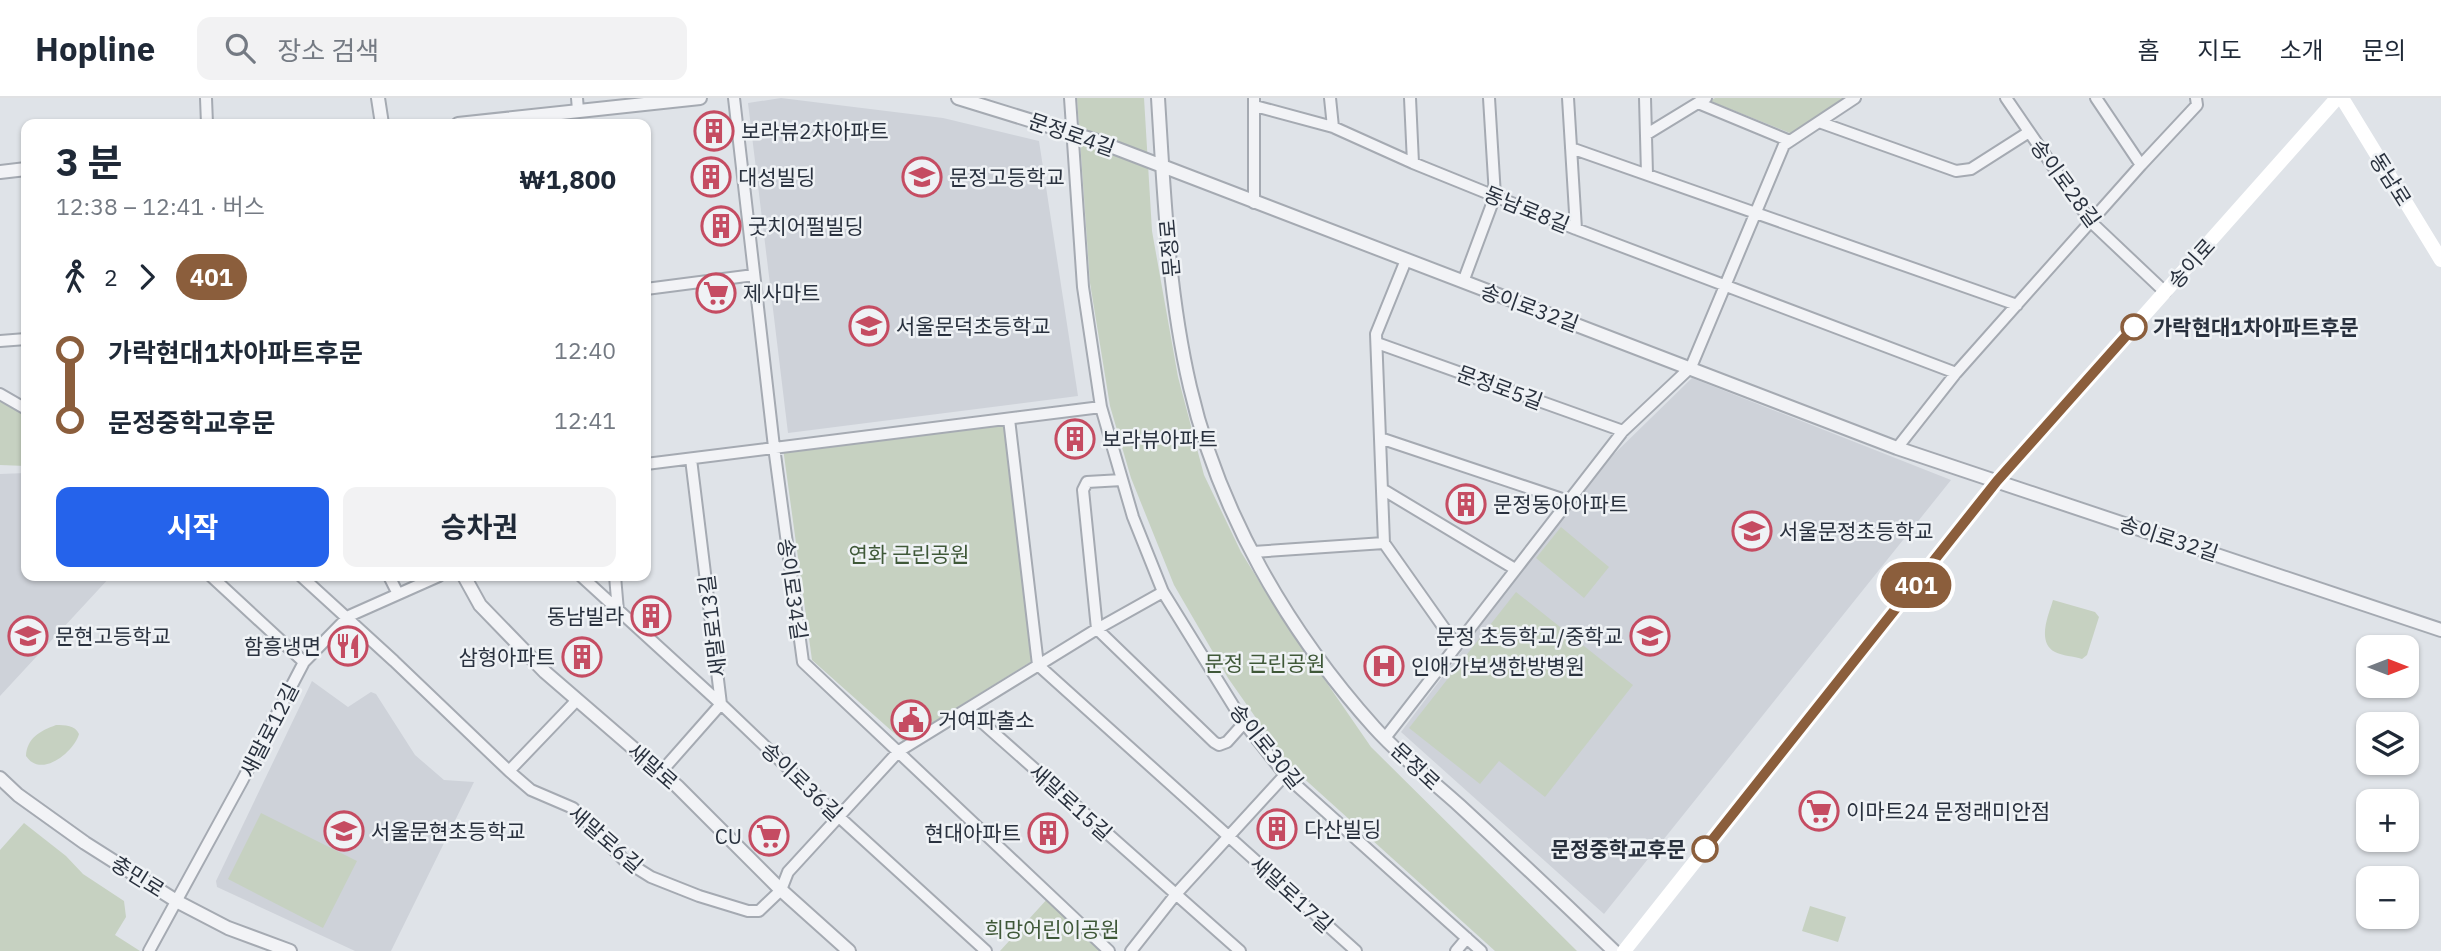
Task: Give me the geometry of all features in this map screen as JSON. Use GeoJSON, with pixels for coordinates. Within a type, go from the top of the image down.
{"type":"FeatureCollection","features":[{"type":"Feature","properties":{"kind":"main road","name":"동남로"},"geometry":{"type":"LineString","coordinates":[[2340,98],[2441,260]]}},
{"type":"Feature","properties":{"kind":"main road","name":"송이로"},"geometry":{"type":"LineString","coordinates":[[1624,951],[1997,481],[2340,98]]}},
{"type":"Feature","properties":{"kind":"street"},"geometry":{"type":"LineString","coordinates":[[206,98],[207,119]]}},
{"type":"Feature","properties":{"kind":"street"},"geometry":{"type":"LineString","coordinates":[[378,98],[381,119]]}},
{"type":"Feature","properties":{"kind":"street"},"geometry":{"type":"LineString","coordinates":[[502,119],[578,104],[700,98]]}},
{"type":"Feature","properties":{"kind":"street","name":"송이로34길"},"geometry":{"type":"LineString","coordinates":[[734,98],[774,447],[803,662],[1110,951]]}},
{"type":"Feature","properties":{"kind":"street","name":"문정로4길"},"geometry":{"type":"LineString","coordinates":[[958,98],[979,101],[1163,167]]}},
{"type":"Feature","properties":{"kind":"street","name":"송이로30길"},"geometry":{"type":"LineString","coordinates":[[1070,98],[1083,287],[1101,407],[1133,517],[1163,592],[1244,723],[1285,775],[1481,951]]}},
{"type":"Feature","properties":{"kind":"street","name":"문정로"},"geometry":{"type":"LineString","coordinates":[[1158,98],[1169,261],[1181,346],[1190,389],[1214,470],[1253,552],[1284,609],[1333,679],[1385,738],[1614,951]]}},
{"type":"Feature","properties":{"kind":"street"},"geometry":{"type":"LineString","coordinates":[[1330,98],[1332,127]]}},
{"type":"Feature","properties":{"kind":"street"},"geometry":{"type":"LineString","coordinates":[[1410,98],[1413,163]]}},
{"type":"Feature","properties":{"kind":"street"},"geometry":{"type":"LineString","coordinates":[[1463,282],[1495,196],[1489,98]]}},
{"type":"Feature","properties":{"kind":"street"},"geometry":{"type":"LineString","coordinates":[[1568,98],[1576,229]]}},
{"type":"Feature","properties":{"kind":"street"},"geometry":{"type":"LineString","coordinates":[[1645,98],[1647,174]]}},
{"type":"Feature","properties":{"kind":"street"},"geometry":{"type":"LineString","coordinates":[[1385,738],[1623,431],[1691,368],[1784,145],[1855,98]]}},
{"type":"Feature","properties":{"kind":"street","name":"송이로28길"},"geometry":{"type":"LineString","coordinates":[[2006,98],[2091,222],[2165,292]]}},
{"type":"Feature","properties":{"kind":"street"},"geometry":{"type":"LineString","coordinates":[[2096,98],[2141,164]]}},
{"type":"Feature","properties":{"kind":"street"},"geometry":{"type":"LineString","coordinates":[[1647,134],[1702,100],[1790,141]]}},
{"type":"Feature","properties":{"kind":"street"},"geometry":{"type":"LineString","coordinates":[[1896,448],[1956,373],[2196,101]]}},
{"type":"Feature","properties":{"kind":"street"},"geometry":{"type":"LineString","coordinates":[[1254,102],[1254,203]]}},
{"type":"Feature","properties":{"kind":"street","name":"동남로8길"},"geometry":{"type":"LineString","coordinates":[[1254,102],[1332,127],[1576,229],[1956,373]]}},
{"type":"Feature","properties":{"kind":"street"},"geometry":{"type":"LineString","coordinates":[[1819,122],[1956,171],[1971,169],[2029,132]]}},
{"type":"Feature","properties":{"kind":"street"},"geometry":{"type":"LineString","coordinates":[[1571,148],[2017,305]]}},
{"type":"Feature","properties":{"kind":"street","name":"송이로32길"},"geometry":{"type":"LineString","coordinates":[[1163,167],[1896,448],[2441,630]]}},
{"type":"Feature","properties":{"kind":"street"},"geometry":{"type":"LineString","coordinates":[[0,172],[21,170]]}},
{"type":"Feature","properties":{"kind":"street"},"geometry":{"type":"LineString","coordinates":[[1406,260],[1376,334],[1384,543],[1456,645]]}},
{"type":"Feature","properties":{"kind":"street"},"geometry":{"type":"LineString","coordinates":[[651,288],[754,275]]}},
{"type":"Feature","properties":{"kind":"street"},"geometry":{"type":"LineString","coordinates":[[0,341],[21,339]]}},
{"type":"Feature","properties":{"kind":"street","name":"문정로5길"},"geometry":{"type":"LineString","coordinates":[[1377,343],[1623,431]]}},
{"type":"Feature","properties":{"kind":"street"},"geometry":{"type":"LineString","coordinates":[[0,394],[21,406]]}},
{"type":"Feature","properties":{"kind":"street"},"geometry":{"type":"LineString","coordinates":[[651,463],[1101,407]]}},
{"type":"Feature","properties":{"kind":"street"},"geometry":{"type":"LineString","coordinates":[[1009,419],[1038,665],[1229,836]]}},
{"type":"Feature","properties":{"kind":"street"},"geometry":{"type":"LineString","coordinates":[[1380,438],[1568,500]]}},
{"type":"Feature","properties":{"kind":"street","name":"새말로13길"},"geometry":{"type":"LineString","coordinates":[[661,772],[721,704],[691,458]]}},
{"type":"Feature","properties":{"kind":"street"},"geometry":{"type":"LineString","coordinates":[[1122,480],[1087,482],[1083,490],[1097,629],[1214,742],[1219,745],[1227,741],[1244,723]]}},
{"type":"Feature","properties":{"kind":"street"},"geometry":{"type":"LineString","coordinates":[[1382,489],[1515,569]]}},
{"type":"Feature","properties":{"kind":"street"},"geometry":{"type":"LineString","coordinates":[[1253,552],[1384,543]]}},
{"type":"Feature","properties":{"kind":"street"},"geometry":{"type":"LineString","coordinates":[[216,581],[304,662]]}},
{"type":"Feature","properties":{"kind":"street","name":"새말로6길"},"geometry":{"type":"LineString","coordinates":[[306,581],[509,771],[531,790],[573,808],[624,860],[651,877],[748,911],[759,911],[781,890]]}},
{"type":"Feature","properties":{"kind":"street"},"geometry":{"type":"LineString","coordinates":[[391,581],[398,594]]}},
{"type":"Feature","properties":{"kind":"street","name":"새말로12길"},"geometry":{"type":"LineString","coordinates":[[149,951],[304,662],[347,618],[428,581]]}},
{"type":"Feature","properties":{"kind":"street","name":"새말로"},"geometry":{"type":"LineString","coordinates":[[467,581],[480,605],[545,672],[661,772],[781,890],[849,951]]}},
{"type":"Feature","properties":{"kind":"street","name":"송이로36길"},"geometry":{"type":"LineString","coordinates":[[586,581],[986,951]]}},
{"type":"Feature","properties":{"kind":"street"},"geometry":{"type":"LineString","coordinates":[[615,581],[618,611]]}},
{"type":"Feature","properties":{"kind":"street"},"geometry":{"type":"LineString","coordinates":[[781,890],[788,872],[898,751],[1097,629],[1163,592]]}},
{"type":"Feature","properties":{"kind":"street"},"geometry":{"type":"LineString","coordinates":[[509,771],[577,700]]}},
{"type":"Feature","properties":{"kind":"street","name":"새말로15길"},"geometry":{"type":"LineString","coordinates":[[967,709],[1176,894]]}},
{"type":"Feature","properties":{"kind":"street"},"geometry":{"type":"LineString","coordinates":[[1131,951],[1176,894],[1285,775]]}},
{"type":"Feature","properties":{"kind":"street","name":"충민로"},"geometry":{"type":"LineString","coordinates":[[0,778],[18,795],[85,843],[178,901],[228,928],[290,951]]}},
{"type":"Feature","properties":{"kind":"street","name":"새말로17길"},"geometry":{"type":"LineString","coordinates":[[1229,836],[1356,951]]}},
{"type":"Feature","properties":{"kind":"street"},"geometry":{"type":"LineString","coordinates":[[1176,894],[1240,951]]}},
{"type":"Feature","properties":{"kind":"street"},"geometry":{"type":"LineString","coordinates":[[1456,951],[1467,938]]}},
{"type":"Feature","properties":{"kind":"shaded area"},"geometry":{"type":"Polygon","coordinates":[[[781,98],[943,118],[1039,141],[1078,396],[788,433],[748,103],[781,98]]]}},
{"type":"Feature","properties":{"kind":"shaded area","name":"문정 초등학교/중학교"},"geometry":{"type":"Polygon","coordinates":[[[1692,378],[1951,480],[1604,914],[1401,732],[1611,457],[1692,378]]]}},
{"type":"Feature","properties":{"kind":"shaded area","name":"문현고등학교"},"geometry":{"type":"Polygon","coordinates":[[[21,473],[21,581],[106,581],[0,696],[0,474],[21,473]]]}},
{"type":"Feature","properties":{"kind":"shaded area","name":"서울문현초등학교"},"geometry":{"type":"Polygon","coordinates":[[[312,681],[348,707],[371,692],[376,694],[415,755],[444,780],[474,782],[391,951],[355,951],[217,887],[216,881],[312,681]]]}},
{"type":"Feature","properties":{"kind":"green space","name":"문정 근린공원"},"geometry":{"type":"Polygon","coordinates":[[[1077,98],[1144,98],[1152,231],[1178,377],[1204,475],[1241,552],[1280,615],[1371,747],[1577,951],[1495,951],[1289,765],[1228,678],[1174,585],[1131,478],[1110,406],[1090,283],[1077,98]]]}},
{"type":"Feature","properties":{"kind":"green space"},"geometry":{"type":"Polygon","coordinates":[[[1715,98],[1842,98],[1845,101],[1795,135],[1710,101],[1715,98]]]}},
{"type":"Feature","properties":{"kind":"green space"},"geometry":{"type":"Polygon","coordinates":[[[0,401],[21,413],[21,466],[0,465],[0,401]]]}},
{"type":"Feature","properties":{"kind":"green space","name":"연화 근린공원"},"geometry":{"type":"Polygon","coordinates":[[[1005,424],[1032,661],[903,741],[812,660],[783,448],[1005,424]]]}},
{"type":"Feature","properties":{"kind":"green space"},"geometry":{"type":"Polygon","coordinates":[[[1561,527],[1609,567],[1584,598],[1536,558],[1561,527]]]}},
{"type":"Feature","properties":{"kind":"green space"},"geometry":{"type":"Polygon","coordinates":[[[1516,592],[1633,685],[1545,797],[1499,761],[1480,784],[1409,728],[1516,592]]]}},
{"type":"Feature","properties":{"kind":"green space"},"geometry":{"type":"Polygon","coordinates":[[[2053,600],[2095,612],[2099,617],[2087,655],[2082,659],[2055,652],[2046,642],[2045,627],[2053,600]]]}},
{"type":"Feature","properties":{"kind":"green space"},"geometry":{"type":"Polygon","coordinates":[[[56,725],[75,729],[79,734],[76,741],[64,755],[48,764],[32,762],[26,756],[29,744],[40,733],[56,725]]]}},
{"type":"Feature","properties":{"kind":"green space"},"geometry":{"type":"Polygon","coordinates":[[[261,813],[357,861],[323,928],[228,879],[261,813]]]}},
{"type":"Feature","properties":{"kind":"green space"},"geometry":{"type":"Polygon","coordinates":[[[24,823],[66,856],[83,874],[124,901],[126,917],[115,935],[140,951],[0,951],[0,850],[24,823]]]}},
{"type":"Feature","properties":{"kind":"green space","name":"희망어린이공원"},"geometry":{"type":"Polygon","coordinates":[[[1049,897],[1107,951],[1000,951],[1049,897]]]}},
{"type":"Feature","properties":{"kind":"green space"},"geometry":{"type":"Polygon","coordinates":[[[1810,906],[1846,917],[1838,942],[1802,931],[1810,906]]]}},
{"type":"Feature","properties":{"kind":"bus line","name":"401"},"geometry":{"type":"LineString","coordinates":[[1705,849],[1997,481],[2134,327]]}},
{"type":"Feature","properties":{"kind":"place","name":"보라뷰2차아파트"},"geometry":{"type":"Point","coordinates":[714,131]}},
{"type":"Feature","properties":{"kind":"place","name":"대성빌딩"},"geometry":{"type":"Point","coordinates":[711,177]}},
{"type":"Feature","properties":{"kind":"place","name":"문정고등학교"},"geometry":{"type":"Point","coordinates":[922,177]}},
{"type":"Feature","properties":{"kind":"place","name":"굿치어펄빌딩"},"geometry":{"type":"Point","coordinates":[721,226]}},
{"type":"Feature","properties":{"kind":"place","name":"제사마트"},"geometry":{"type":"Point","coordinates":[716,293]}},
{"type":"Feature","properties":{"kind":"place","name":"서울문덕초등학교"},"geometry":{"type":"Point","coordinates":[869,326]}},
{"type":"Feature","properties":{"kind":"place","name":"가락현대1차아파트후문"},"geometry":{"type":"Point","coordinates":[2134,327]}},
{"type":"Feature","properties":{"kind":"place","name":"보라뷰아파트"},"geometry":{"type":"Point","coordinates":[1075,439]}},
{"type":"Feature","properties":{"kind":"place","name":"문정동아아파트"},"geometry":{"type":"Point","coordinates":[1466,504]}},
{"type":"Feature","properties":{"kind":"place","name":"서울문정초등학교"},"geometry":{"type":"Point","coordinates":[1752,531]}},
{"type":"Feature","properties":{"kind":"place","name":"동남빌라"},"geometry":{"type":"Point","coordinates":[651,616]}},
{"type":"Feature","properties":{"kind":"place","name":"문현고등학교"},"geometry":{"type":"Point","coordinates":[28,636]}},
{"type":"Feature","properties":{"kind":"place","name":"문정 초등학교/중학교"},"geometry":{"type":"Point","coordinates":[1650,636]}},
{"type":"Feature","properties":{"kind":"place","name":"함흥냉면"},"geometry":{"type":"Point","coordinates":[348,646]}},
{"type":"Feature","properties":{"kind":"place","name":"삼형아파트"},"geometry":{"type":"Point","coordinates":[582,657]}},
{"type":"Feature","properties":{"kind":"place","name":"인애가보생한방병원"},"geometry":{"type":"Point","coordinates":[1384,666]}},
{"type":"Feature","properties":{"kind":"place","name":"거여파출소"},"geometry":{"type":"Point","coordinates":[911,720]}},
{"type":"Feature","properties":{"kind":"place","name":"이마트24 문정래미안점"},"geometry":{"type":"Point","coordinates":[1819,811]}},
{"type":"Feature","properties":{"kind":"place","name":"다산빌딩"},"geometry":{"type":"Point","coordinates":[1277,829]}},
{"type":"Feature","properties":{"kind":"place","name":"서울문현초등학교"},"geometry":{"type":"Point","coordinates":[344,831]}},
{"type":"Feature","properties":{"kind":"place","name":"현대아파트"},"geometry":{"type":"Point","coordinates":[1048,833]}},
{"type":"Feature","properties":{"kind":"place","name":"CU"},"geometry":{"type":"Point","coordinates":[769,836]}},
{"type":"Feature","properties":{"kind":"place","name":"문정중학교후문"},"geometry":{"type":"Point","coordinates":[1705,849]}}]}
